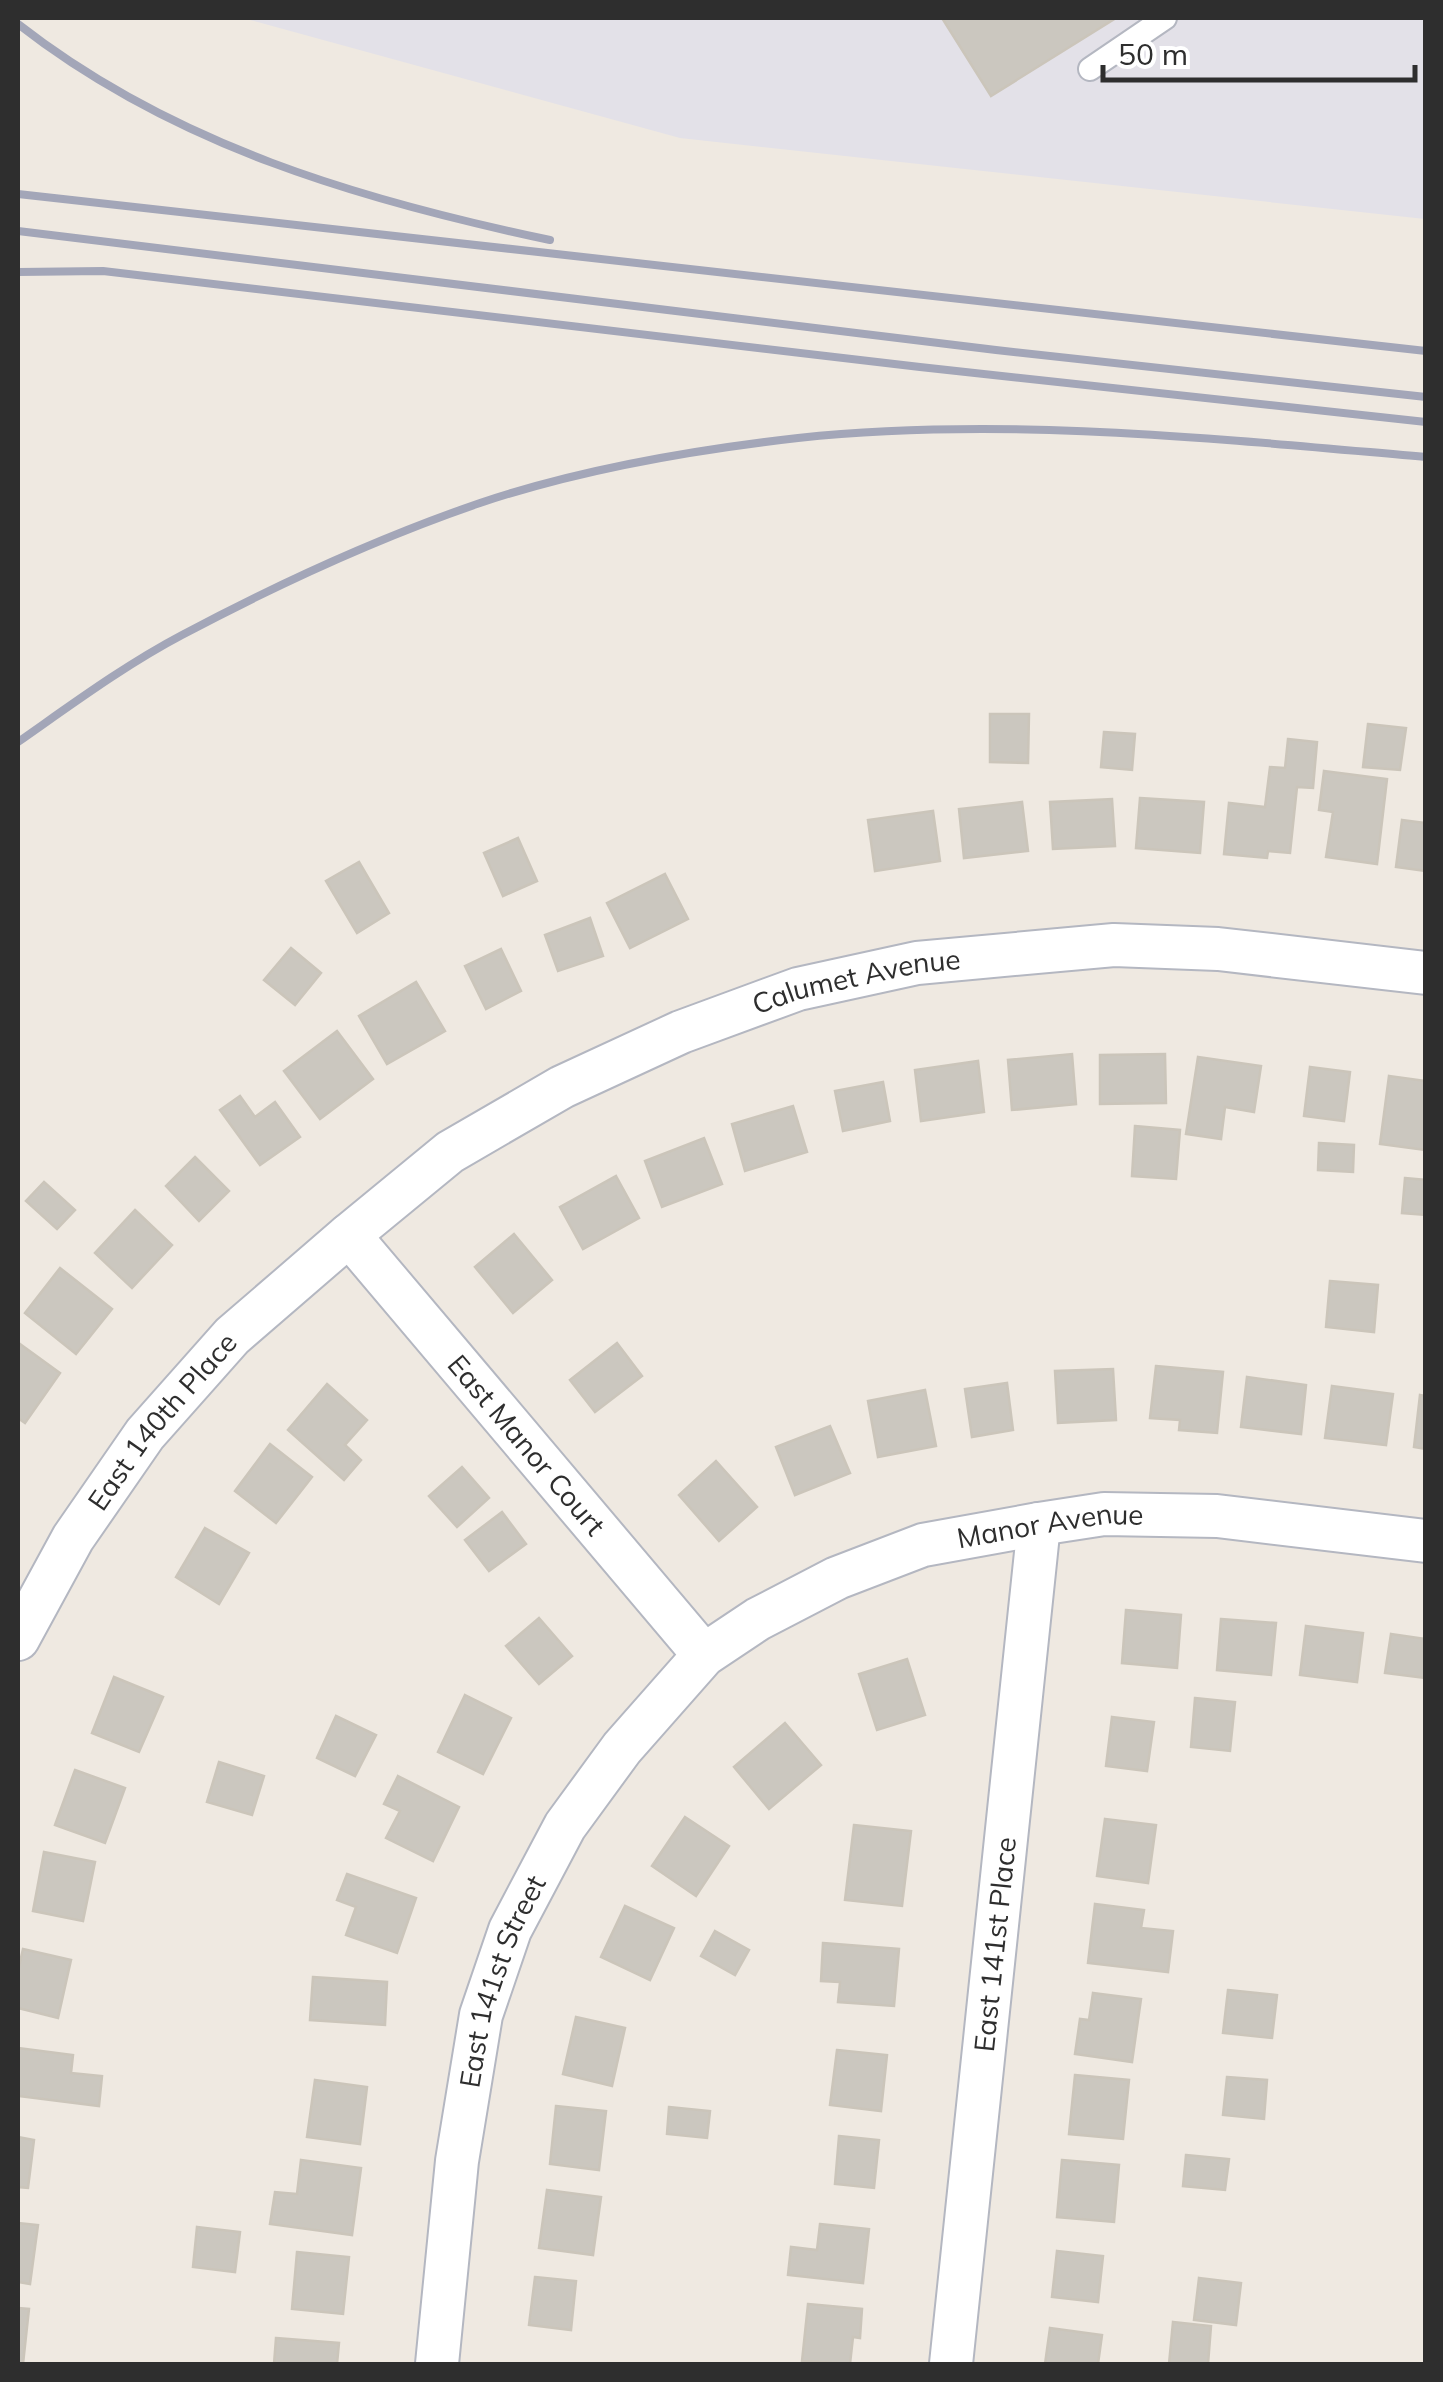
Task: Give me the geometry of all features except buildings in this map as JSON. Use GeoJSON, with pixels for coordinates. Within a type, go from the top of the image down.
{"type":"FeatureCollection","features":[{"type":"Feature","properties":{"kind":"street","name":"Calumet Avenue"},"geometry":{"type":"LineString","coordinates":[[348,1235],[450,1152],[562,1086],[680,1032],[798,990],[917,962],[1114,945],[1218,949],[1426,973]]}},
{"type":"Feature","properties":{"kind":"street","name":"East 140th Place"},"geometry":{"type":"LineString","coordinates":[[18,1638],[73,1538],[145,1434],[232,1336],[348,1235]]}},
{"type":"Feature","properties":{"kind":"street","name":"East Manor Court"},"geometry":{"type":"LineString","coordinates":[[348,1235],[704,1655]]}},
{"type":"Feature","properties":{"kind":"street","name":"Manor Avenue"},"geometry":{"type":"LineString","coordinates":[[704,1655],[758,1619],[837,1578],[922,1545],[1039,1524],[1104,1514],[1217,1516],[1426,1540]]}},
{"type":"Feature","properties":{"kind":"street","name":"East 141st Place"},"geometry":{"type":"LineString","coordinates":[[951,2364],[1039,1524]]}},
{"type":"Feature","properties":{"kind":"street","name":"East 141st Street"},"geometry":{"type":"LineString","coordinates":[[437,2364],[457,2161],[481,2015],[510,1930],[565,1826],[622,1748],[704,1655]]}},
{"type":"Feature","properties":{"kind":"lane"},"geometry":{"type":"LineString","coordinates":[[1090,68],[1165,18]]}},
{"type":"Feature","properties":{"kind":"shaded area"},"geometry":{"type":"Polygon","coordinates":[[[243,18],[1425,18],[1425,219],[680,138],[243,18]]]}},
{"type":"Feature","properties":{"kind":"railway"},"geometry":{"type":"LineString","coordinates":[[18,24],[78,66],[204,135],[339,186],[550,240]]}},
{"type":"Feature","properties":{"kind":"railway"},"geometry":{"type":"LineString","coordinates":[[18,194],[1426,351]]}},
{"type":"Feature","properties":{"kind":"railway"},"geometry":{"type":"LineString","coordinates":[[18,231],[996,350],[1426,397]]}},
{"type":"Feature","properties":{"kind":"railway"},"geometry":{"type":"LineString","coordinates":[[18,272],[103,271],[1426,422]]}},
{"type":"Feature","properties":{"kind":"railway"},"geometry":{"type":"LineString","coordinates":[[18,742],[161,647],[329,563],[480,503],[637,462],[798,438],[954,429],[1112,432],[1426,457]]}}]}
